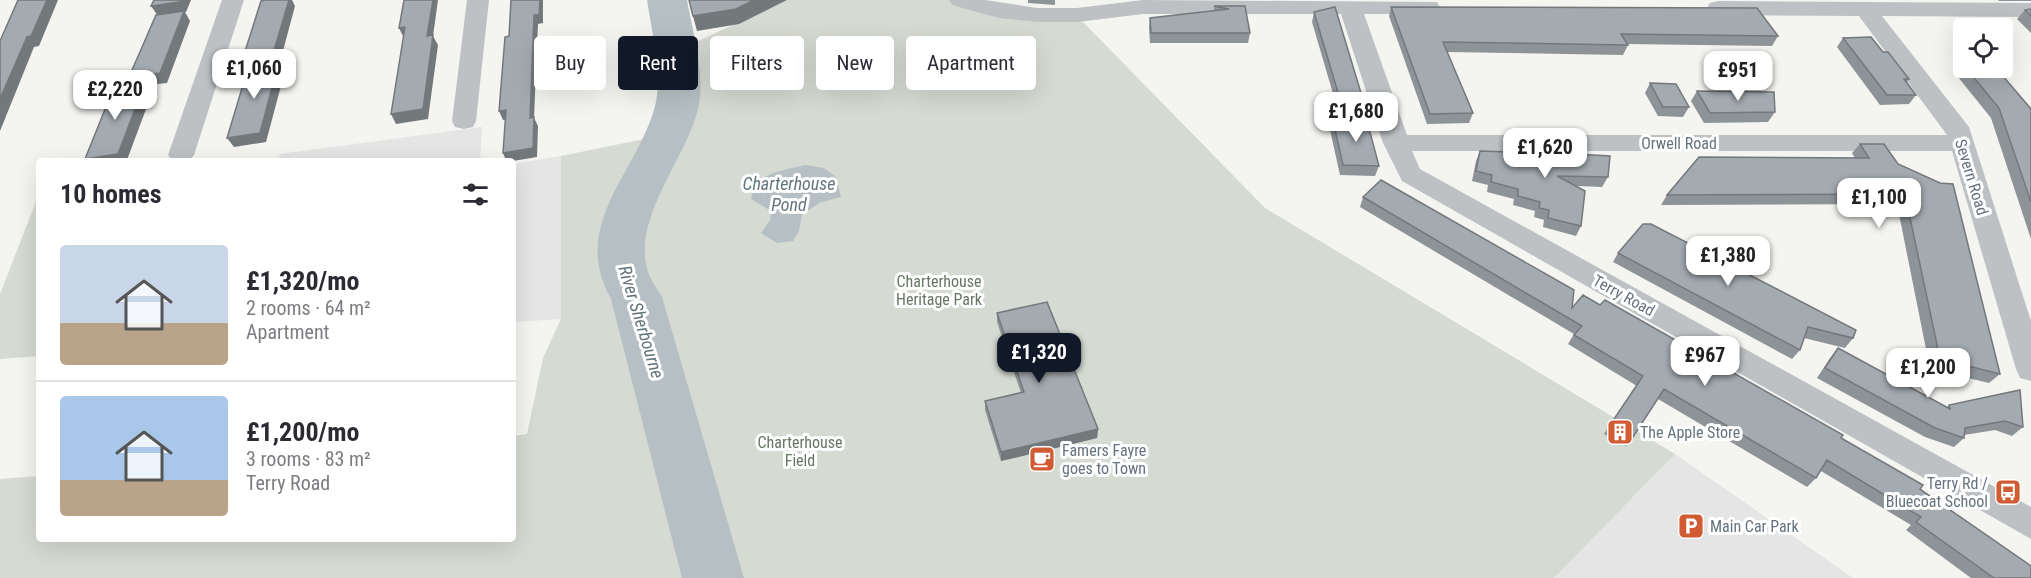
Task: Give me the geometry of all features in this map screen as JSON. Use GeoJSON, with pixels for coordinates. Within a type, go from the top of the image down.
{"type":"FeatureCollection","features":[{"type":"Feature","properties":{"kind":"street"},"geometry":{"type":"LineString","coordinates":[[181,155],[233,0]]}},
{"type":"Feature","properties":{"kind":"street"},"geometry":{"type":"LineString","coordinates":[[464,121],[478,0]]}},
{"type":"Feature","properties":{"kind":"street"},"geometry":{"type":"LineString","coordinates":[[960,0],[999,11],[1037,15],[1077,15],[1143,7],[1349,3],[1453,7]]}},
{"type":"Feature","properties":{"kind":"street","name":"Terry Road"},"geometry":{"type":"LineString","coordinates":[[1349,3],[1396,143],[1408,171],[1419,180],[2031,524]]}},
{"type":"Feature","properties":{"kind":"street"},"geometry":{"type":"LineString","coordinates":[[1698,8],[2031,10]]}},
{"type":"Feature","properties":{"kind":"street","name":"Severn Road"},"geometry":{"type":"LineString","coordinates":[[1865,9],[1957,127],[2031,369]]}},
{"type":"Feature","properties":{"kind":"street","name":"Orwell Road"},"geometry":{"type":"LineString","coordinates":[[1396,143],[1961,143]]}},
{"type":"Feature","properties":{"kind":"shaded area"},"geometry":{"type":"Polygon","coordinates":[[[482,127],[480,158],[279,158],[280,154],[482,127]]]}},
{"type":"Feature","properties":{"kind":"shaded area"},"geometry":{"type":"Polygon","coordinates":[[[561,156],[561,319],[516,322],[516,164],[561,156]]]}},
{"type":"Feature","properties":{"kind":"shaded area","name":"Main Car Park"},"geometry":{"type":"Polygon","coordinates":[[[1675,454],[1853,578],[1554,578],[1675,454]]]}},
{"type":"Feature","properties":{"kind":"green space","name":"Charterhouse Heritage Park"},"geometry":{"type":"Polygon","coordinates":[[[787,0],[962,0],[1083,22],[1265,208],[1675,454],[1554,578],[0,578],[0,479],[36,476],[36,542],[516,542],[516,436],[527,434],[543,358],[561,319],[561,156],[664,135],[660,90],[698,90],[698,41],[787,0]]]}},
{"type":"Feature","properties":{"kind":"green space"},"geometry":{"type":"Polygon","coordinates":[[[36,202],[36,356],[0,359],[0,294],[36,202]]]}},
{"type":"Feature","properties":{"kind":"water","name":"Charterhouse Pond"},"geometry":{"type":"Polygon","coordinates":[[[805,165],[824,168],[836,177],[841,197],[819,203],[802,215],[799,231],[793,241],[777,243],[761,233],[770,220],[771,211],[751,199],[754,190],[758,183],[771,174],[805,165]]]}},
{"type":"Feature","properties":{"kind":"building"},"geometry":{"type":"Polygon","coordinates":[[[18,0],[47,0],[31,36],[27,37],[0,99],[0,41],[18,0]]]}},
{"type":"Feature","properties":{"kind":"building"},"geometry":{"type":"Polygon","coordinates":[[[154,0],[181,0],[151,6],[154,0]]]}},
{"type":"Feature","properties":{"kind":"building"},"geometry":{"type":"Polygon","coordinates":[[[289,0],[272,57],[242,61],[261,1],[289,0]]]}},
{"type":"Feature","properties":{"kind":"building"},"geometry":{"type":"Polygon","coordinates":[[[404,0],[433,0],[427,36],[433,35],[423,109],[391,114],[405,27],[399,28],[404,0]]]}},
{"type":"Feature","properties":{"kind":"building"},"geometry":{"type":"Polygon","coordinates":[[[511,0],[540,0],[539,15],[534,15],[530,118],[534,117],[533,148],[503,153],[506,110],[499,111],[505,37],[509,36],[511,0]]]}},
{"type":"Feature","properties":{"kind":"building"},"geometry":{"type":"Polygon","coordinates":[[[689,0],[754,0],[736,9],[693,16],[689,0]]]}},
{"type":"Feature","properties":{"kind":"building"},"geometry":{"type":"Polygon","coordinates":[[[1214,6],[1245,6],[1250,33],[1151,33],[1150,18],[1229,9],[1214,6]]]}},
{"type":"Feature","properties":{"kind":"building"},"geometry":{"type":"Polygon","coordinates":[[[1335,7],[1368,116],[1345,116],[1314,12],[1335,7]]]}},
{"type":"Feature","properties":{"kind":"building"},"geometry":{"type":"Polygon","coordinates":[[[1391,7],[1757,8],[1778,36],[1621,34],[1628,45],[1443,42],[1473,113],[1430,114],[1391,7]]]}},
{"type":"Feature","properties":{"kind":"building"},"geometry":{"type":"Polygon","coordinates":[[[184,11],[160,73],[129,77],[156,15],[184,11]]]}},
{"type":"Feature","properties":{"kind":"building"},"geometry":{"type":"Polygon","coordinates":[[[1871,37],[1883,52],[1888,52],[1909,79],[1904,79],[1916,95],[1887,95],[1843,38],[1871,37]]]}},
{"type":"Feature","properties":{"kind":"building"},"geometry":{"type":"Polygon","coordinates":[[[279,61],[260,133],[227,138],[249,65],[279,61]]]}},
{"type":"Feature","properties":{"kind":"building"},"geometry":{"type":"Polygon","coordinates":[[[1974,78],[2005,78],[2031,109],[2031,202],[1999,108],[1974,78]]]}},
{"type":"Feature","properties":{"kind":"building"},"geometry":{"type":"Polygon","coordinates":[[[145,83],[118,154],[85,158],[114,87],[145,83]]]}},
{"type":"Feature","properties":{"kind":"building"},"geometry":{"type":"Polygon","coordinates":[[[1650,83],[1676,84],[1689,107],[1663,107],[1650,83]]]}},
{"type":"Feature","properties":{"kind":"building"},"geometry":{"type":"Polygon","coordinates":[[[1697,91],[1774,92],[1775,112],[1710,113],[1697,91]]]}},
{"type":"Feature","properties":{"kind":"building"},"geometry":{"type":"Polygon","coordinates":[[[1333,121],[1367,121],[1379,166],[1343,165],[1333,121]]]}},
{"type":"Feature","properties":{"kind":"building"},"geometry":{"type":"Polygon","coordinates":[[[1860,144],[1884,144],[1898,164],[1940,183],[1953,184],[2000,374],[1940,359],[1905,194],[1667,195],[1699,157],[1869,158],[1860,144]]]}},
{"type":"Feature","properties":{"kind":"building"},"geometry":{"type":"Polygon","coordinates":[[[1480,151],[1537,153],[1575,163],[1576,154],[1610,156],[1608,177],[1557,176],[1585,191],[1581,226],[1548,218],[1549,210],[1539,208],[1540,202],[1518,196],[1518,189],[1491,182],[1492,175],[1476,171],[1480,151]]]}},
{"type":"Feature","properties":{"kind":"building"},"geometry":{"type":"Polygon","coordinates":[[[1381,180],[1574,290],[1572,308],[1583,295],[1600,305],[1605,300],[1843,435],[1841,438],[1923,485],[1920,489],[2031,566],[2031,578],[1994,578],[1916,522],[1921,517],[1827,460],[1816,478],[1664,389],[1633,437],[1610,425],[1643,376],[1574,335],[1582,326],[1363,197],[1381,180]]]}},
{"type":"Feature","properties":{"kind":"building"},"geometry":{"type":"Polygon","coordinates":[[[1643,224],[1651,224],[1856,330],[1853,338],[1808,327],[1800,350],[1618,253],[1643,224]]]}},
{"type":"Feature","properties":{"kind":"building"},"geometry":{"type":"Polygon","coordinates":[[[1047,302],[1098,429],[1001,452],[985,401],[1024,392],[997,313],[1047,302]]]}},
{"type":"Feature","properties":{"kind":"building"},"geometry":{"type":"Polygon","coordinates":[[[1838,348],[1950,409],[1949,405],[2020,390],[2023,427],[2005,421],[1965,428],[1964,438],[1935,428],[1825,368],[1838,348]]]}},
{"type":"Feature","properties":{"kind":"waterway","name":"River Sherbourne"},"geometry":{"type":"LineString","coordinates":[[667,0],[677,72],[678,99],[669,129],[628,214],[622,236],[621,257],[626,280],[636,297],[713,578]]}},
{"type":"Feature","properties":{"kind":"place","name":"The Apple Store"},"geometry":{"type":"Point","coordinates":[1620,432]}},
{"type":"Feature","properties":{"kind":"place","name":"Famers Fayre goes to Town"},"geometry":{"type":"Point","coordinates":[1042,459]}},
{"type":"Feature","properties":{"kind":"place","name":"Terry Rd / Bluecoat School"},"geometry":{"type":"Point","coordinates":[2008,492]}},
{"type":"Feature","properties":{"kind":"place","name":"Main Car Park"},"geometry":{"type":"Point","coordinates":[1691,526]}},
{"type":"Feature","properties":{"kind":"park label","name":"Charterhouse Field"},"geometry":{"type":"Point","coordinates":[800,451]}}]}
